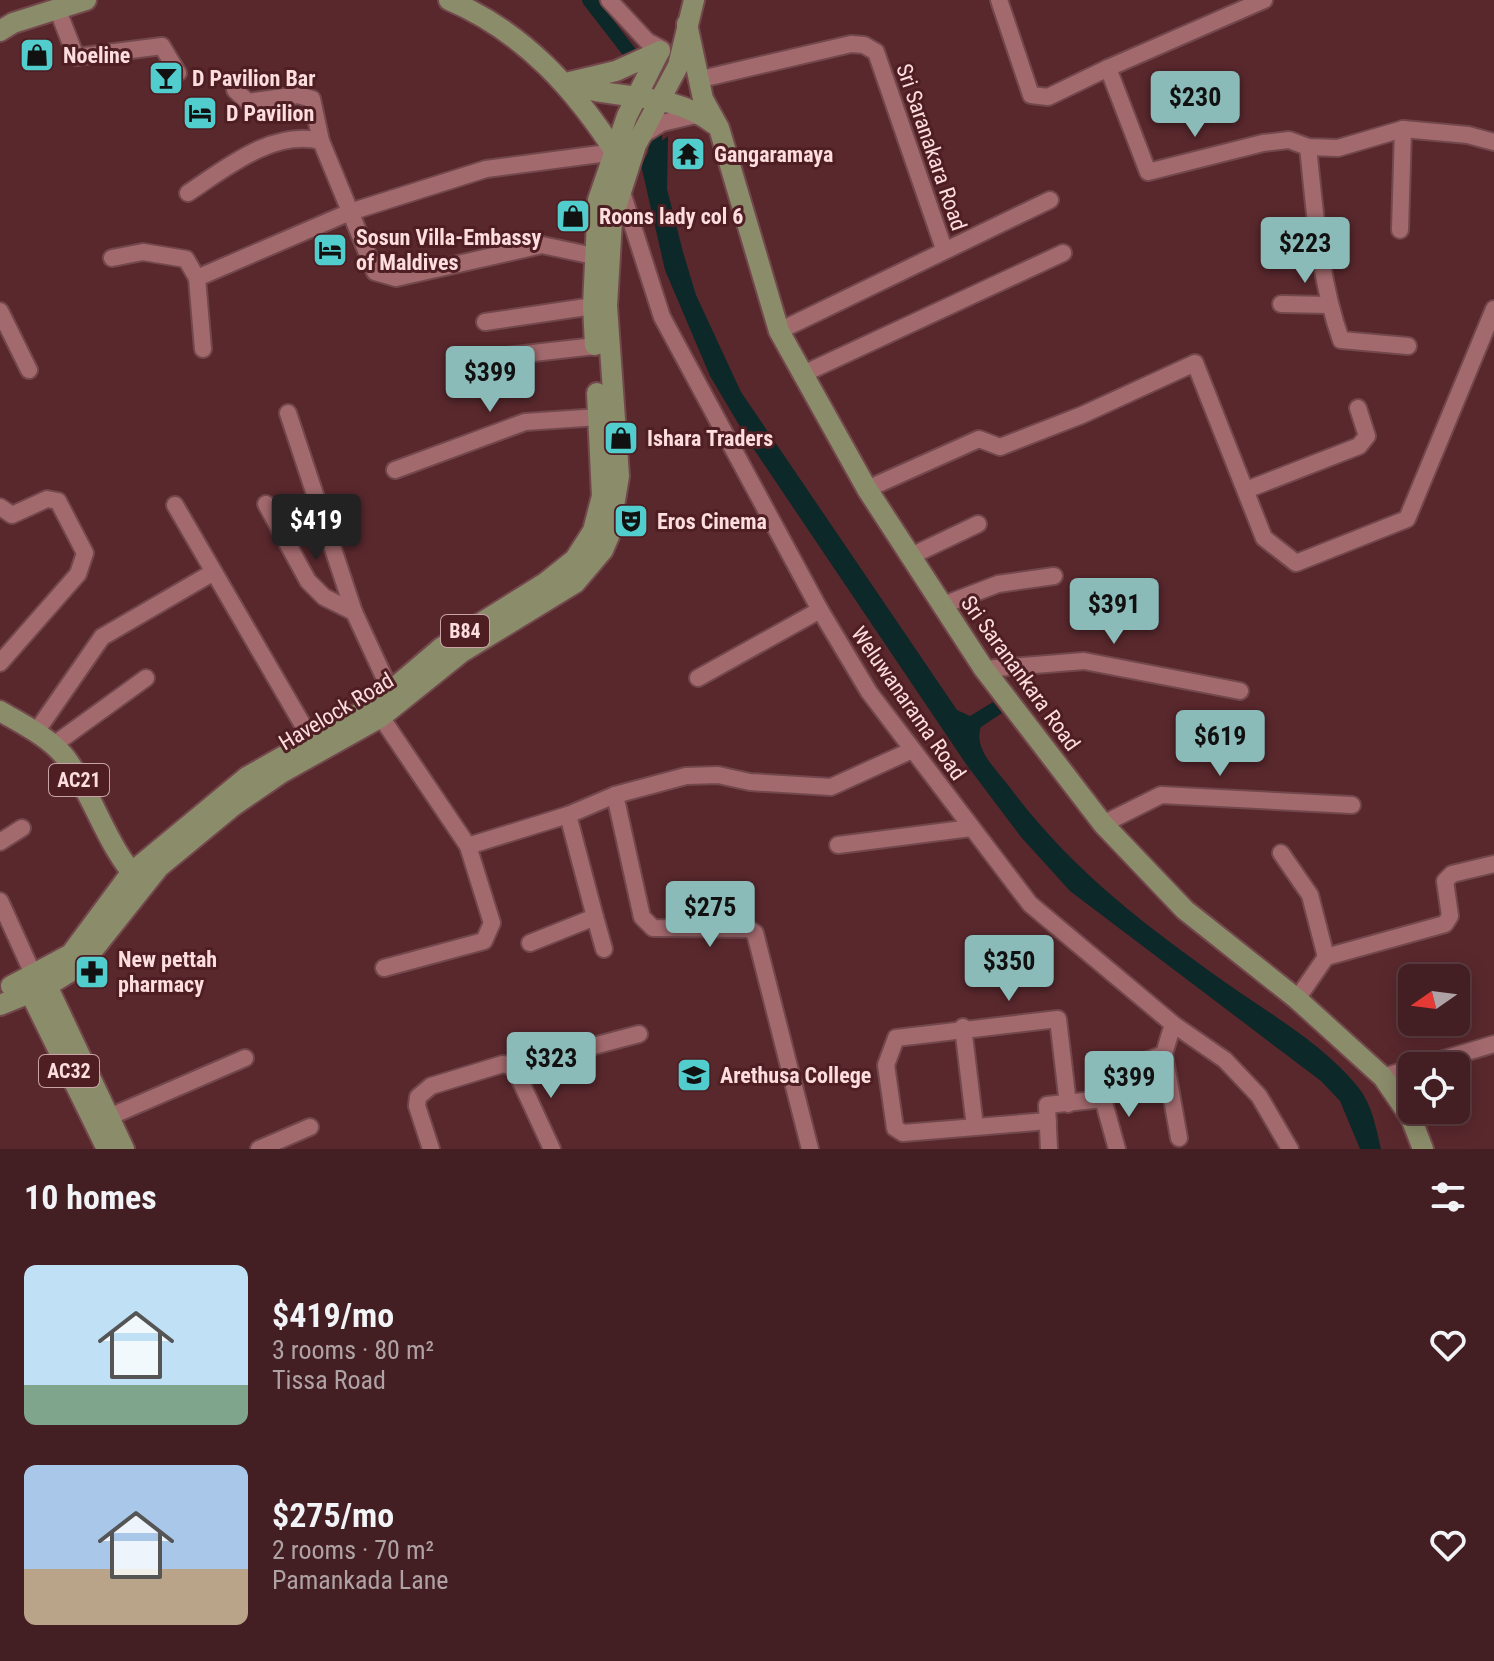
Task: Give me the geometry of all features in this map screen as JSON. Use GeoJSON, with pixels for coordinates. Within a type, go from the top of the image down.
{"type":"FeatureCollection","features":[{"type":"Feature","properties":{"kind":"main road"},"geometry":{"type":"LineString","coordinates":[[0,31],[13,23],[86,0]]}},
{"type":"Feature","properties":{"kind":"main road"},"geometry":{"type":"LineString","coordinates":[[449,0],[471,10],[527,49],[566,83],[621,170]]}},
{"type":"Feature","properties":{"kind":"main road","name":"B84"},"geometry":{"type":"LineString","coordinates":[[638,140],[678,66],[694,0]]}},
{"type":"Feature","properties":{"kind":"main road","name":"B84"},"geometry":{"type":"LineString","coordinates":[[629,95],[660,50],[687,24]]}},
{"type":"Feature","properties":{"kind":"main road","name":"Sri Saranankara Road"},"geometry":{"type":"LineString","coordinates":[[687,24],[697,80],[719,128],[779,331],[867,489],[984,669],[1103,824],[1185,910],[1297,999],[1383,1077],[1411,1118],[1423,1149]]}},
{"type":"Feature","properties":{"kind":"main road"},"geometry":{"type":"LineString","coordinates":[[566,83],[616,71],[660,50]]}},
{"type":"Feature","properties":{"kind":"main road"},"geometry":{"type":"LineString","coordinates":[[566,83],[676,102],[719,128]]}},
{"type":"Feature","properties":{"kind":"main road","name":"Havelock Road"},"geometry":{"type":"LineString","coordinates":[[137,879],[159,867],[233,806],[281,773],[381,717],[462,652],[575,583],[603,550],[618,498],[607,306],[608,255],[629,95]]}},
{"type":"Feature","properties":{"kind":"main road","name":"Havelock Road"},"geometry":{"type":"LineString","coordinates":[[0,1005],[71,954],[137,879],[247,777],[391,692],[441,648],[545,583],[580,552],[599,517],[602,496],[593,306],[598,200],[621,170],[638,140]]}},
{"type":"Feature","properties":{"kind":"main road","name":"AC21"},"geometry":{"type":"LineString","coordinates":[[0,711],[44,739],[64,756],[113,846],[137,879]]}},
{"type":"Feature","properties":{"kind":"main road","name":"Havelock Road"},"geometry":{"type":"LineString","coordinates":[[0,990],[35,982]]}},
{"type":"Feature","properties":{"kind":"main road","name":"AC32"},"geometry":{"type":"LineString","coordinates":[[35,982],[124,1149]]}},
{"type":"Feature","properties":{"kind":"main road","name":"AC32"},"geometry":{"type":"LineString","coordinates":[[35,982],[107,1149]]}},
{"type":"Feature","properties":{"kind":"street"},"geometry":{"type":"LineString","coordinates":[[609,0],[647,41],[660,50]]}},
{"type":"Feature","properties":{"kind":"street"},"geometry":{"type":"LineString","coordinates":[[999,0],[1031,95],[1048,97],[1264,0]]}},
{"type":"Feature","properties":{"kind":"street"},"geometry":{"type":"LineString","coordinates":[[57,8],[76,57],[162,46],[178,73]]}},
{"type":"Feature","properties":{"kind":"street","name":"Sri Saranakara Road"},"geometry":{"type":"LineString","coordinates":[[697,80],[851,44],[864,45],[876,52],[944,249]]}},
{"type":"Feature","properties":{"kind":"street"},"geometry":{"type":"LineString","coordinates":[[1108,68],[1148,172],[1263,143],[1289,140],[1308,147],[1338,148],[1403,129],[1468,135],[1494,142]]}},
{"type":"Feature","properties":{"kind":"street"},"geometry":{"type":"LineString","coordinates":[[235,90],[248,102],[298,95],[312,99],[321,141],[375,272],[383,277],[396,278],[542,245],[594,256]]}},
{"type":"Feature","properties":{"kind":"street"},"geometry":{"type":"LineString","coordinates":[[638,140],[673,120],[700,114]]}},
{"type":"Feature","properties":{"kind":"street"},"geometry":{"type":"LineString","coordinates":[[1400,230],[1403,129]]}},
{"type":"Feature","properties":{"kind":"street"},"geometry":{"type":"LineString","coordinates":[[188,193],[242,157],[268,146],[299,136],[321,141]]}},
{"type":"Feature","properties":{"kind":"street"},"geometry":{"type":"LineString","coordinates":[[1308,147],[1328,305],[1341,340],[1408,346]]}},
{"type":"Feature","properties":{"kind":"street"},"geometry":{"type":"LineString","coordinates":[[197,278],[350,212],[486,169],[621,170]]}},
{"type":"Feature","properties":{"kind":"street","name":"Weluwanarama Road"},"geometry":{"type":"LineString","coordinates":[[621,170],[662,317],[820,610],[869,692],[910,751],[1030,904],[1173,1024],[1225,1060],[1259,1096],[1290,1149]]}},
{"type":"Feature","properties":{"kind":"street"},"geometry":{"type":"LineString","coordinates":[[779,331],[1050,200]]}},
{"type":"Feature","properties":{"kind":"street"},"geometry":{"type":"LineString","coordinates":[[112,258],[143,252],[178,255],[186,259],[197,278],[203,349]]}},
{"type":"Feature","properties":{"kind":"street"},"geometry":{"type":"LineString","coordinates":[[803,374],[1063,253]]}},
{"type":"Feature","properties":{"kind":"street"},"geometry":{"type":"LineString","coordinates":[[1281,304],[1328,305]]}},
{"type":"Feature","properties":{"kind":"street"},"geometry":{"type":"LineString","coordinates":[[485,322],[593,306]]}},
{"type":"Feature","properties":{"kind":"street"},"geometry":{"type":"LineString","coordinates":[[867,489],[979,439],[1000,447],[1195,363],[1264,538],[1296,563],[1407,519],[1494,309]]}},
{"type":"Feature","properties":{"kind":"street"},"geometry":{"type":"LineString","coordinates":[[0,311],[29,370]]}},
{"type":"Feature","properties":{"kind":"street"},"geometry":{"type":"LineString","coordinates":[[498,357],[595,346]]}},
{"type":"Feature","properties":{"kind":"street"},"geometry":{"type":"LineString","coordinates":[[1246,490],[1359,446],[1367,436],[1358,408]]}},
{"type":"Feature","properties":{"kind":"street"},"geometry":{"type":"LineString","coordinates":[[288,413],[354,612],[391,692]]}},
{"type":"Feature","properties":{"kind":"street"},"geometry":{"type":"LineString","coordinates":[[395,470],[525,422],[599,417]]}},
{"type":"Feature","properties":{"kind":"street"},"geometry":{"type":"LineString","coordinates":[[0,507],[12,515],[47,499],[58,501],[86,560],[78,574],[0,663]]}},
{"type":"Feature","properties":{"kind":"street"},"geometry":{"type":"LineString","coordinates":[[266,504],[308,581],[324,597],[354,612]]}},
{"type":"Feature","properties":{"kind":"street"},"geometry":{"type":"LineString","coordinates":[[175,505],[311,739]]}},
{"type":"Feature","properties":{"kind":"street"},"geometry":{"type":"LineString","coordinates":[[911,556],[978,524]]}},
{"type":"Feature","properties":{"kind":"street"},"geometry":{"type":"LineString","coordinates":[[44,739],[102,637],[212,573]]}},
{"type":"Feature","properties":{"kind":"street"},"geometry":{"type":"LineString","coordinates":[[943,605],[998,584],[1054,576]]}},
{"type":"Feature","properties":{"kind":"street"},"geometry":{"type":"LineString","coordinates":[[698,678],[820,610]]}},
{"type":"Feature","properties":{"kind":"street"},"geometry":{"type":"LineString","coordinates":[[984,669],[1084,661],[1240,691]]}},
{"type":"Feature","properties":{"kind":"street"},"geometry":{"type":"LineString","coordinates":[[44,739],[146,678]]}},
{"type":"Feature","properties":{"kind":"street"},"geometry":{"type":"LineString","coordinates":[[381,717],[468,846],[492,923],[484,941],[384,968]]}},
{"type":"Feature","properties":{"kind":"street"},"geometry":{"type":"LineString","coordinates":[[468,846],[568,815],[615,795],[686,776],[718,775],[750,782],[831,787],[910,751]]}},
{"type":"Feature","properties":{"kind":"street"},"geometry":{"type":"LineString","coordinates":[[615,795],[642,917],[653,928],[749,929],[755,933],[809,1141]]}},
{"type":"Feature","properties":{"kind":"street"},"geometry":{"type":"LineString","coordinates":[[1103,824],[1161,795],[1352,805]]}},
{"type":"Feature","properties":{"kind":"street"},"geometry":{"type":"LineString","coordinates":[[568,815],[604,949]]}},
{"type":"Feature","properties":{"kind":"street"},"geometry":{"type":"LineString","coordinates":[[0,842],[22,828]]}},
{"type":"Feature","properties":{"kind":"street"},"geometry":{"type":"LineString","coordinates":[[838,845],[971,828]]}},
{"type":"Feature","properties":{"kind":"street"},"geometry":{"type":"LineString","coordinates":[[1281,853],[1310,895],[1326,957]]}},
{"type":"Feature","properties":{"kind":"street"},"geometry":{"type":"LineString","coordinates":[[1297,999],[1326,957],[1445,924],[1450,916],[1445,881],[1452,874],[1494,864]]}},
{"type":"Feature","properties":{"kind":"street"},"geometry":{"type":"LineString","coordinates":[[0,901],[35,982]]}},
{"type":"Feature","properties":{"kind":"street"},"geometry":{"type":"LineString","coordinates":[[530,943],[595,917]]}},
{"type":"Feature","properties":{"kind":"street"},"geometry":{"type":"LineString","coordinates":[[1048,1121],[903,1133],[895,1128],[886,1065],[896,1038],[963,1027],[1058,1019],[1068,1104]]}},
{"type":"Feature","properties":{"kind":"street"},"geometry":{"type":"LineString","coordinates":[[1173,1024],[1164,1054],[1179,1138]]}},
{"type":"Feature","properties":{"kind":"street"},"geometry":{"type":"LineString","coordinates":[[963,1027],[975,1127]]}},
{"type":"Feature","properties":{"kind":"street"},"geometry":{"type":"LineString","coordinates":[[431,1149],[417,1106],[418,1097],[431,1086],[503,1064],[514,1067],[639,1034]]}},
{"type":"Feature","properties":{"kind":"street"},"geometry":{"type":"LineString","coordinates":[[1467,1052],[1494,1044]]}},
{"type":"Feature","properties":{"kind":"street"},"geometry":{"type":"LineString","coordinates":[[1117,1149],[1103,1099],[1116,1072],[1164,1054]]}},
{"type":"Feature","properties":{"kind":"street"},"geometry":{"type":"LineString","coordinates":[[109,1117],[245,1058]]}},
{"type":"Feature","properties":{"kind":"street"},"geometry":{"type":"LineString","coordinates":[[514,1067],[552,1149]]}},
{"type":"Feature","properties":{"kind":"street"},"geometry":{"type":"LineString","coordinates":[[1383,1077],[1398,1072]]}},
{"type":"Feature","properties":{"kind":"street"},"geometry":{"type":"LineString","coordinates":[[1049,1149],[1047,1105],[1103,1099]]}},
{"type":"Feature","properties":{"kind":"street"},"geometry":{"type":"LineString","coordinates":[[259,1149],[310,1127]]}},
{"type":"Feature","properties":{"kind":"water"},"geometry":{"type":"Polygon","coordinates":[[[668,136],[667,189],[683,252],[696,295],[741,392],[957,710],[970,716],[993,702],[1002,713],[981,727],[980,743],[987,758],[1057,844],[1110,894],[1197,962],[1329,1057],[1367,1101],[1381,1149],[1360,1149],[1340,1101],[1321,1081],[1070,891],[1021,837],[966,764],[751,445],[710,376],[665,270],[641,165],[649,151],[668,136]]]}},
{"type":"Feature","properties":{"kind":"waterway"},"geometry":{"type":"LineString","coordinates":[[589,0],[630,53],[636,71]]}},
{"type":"Feature","properties":{"kind":"waterway"},"geometry":{"type":"LineString","coordinates":[[650,118],[655,135],[656,164]]}},
{"type":"Feature","properties":{"kind":"place","name":"Noeline"},"geometry":{"type":"Point","coordinates":[37,55]}},
{"type":"Feature","properties":{"kind":"place","name":"D Pavilion Bar"},"geometry":{"type":"Point","coordinates":[166,78]}},
{"type":"Feature","properties":{"kind":"place","name":"D Pavilion"},"geometry":{"type":"Point","coordinates":[200,113]}},
{"type":"Feature","properties":{"kind":"place","name":"Gangaramaya"},"geometry":{"type":"Point","coordinates":[688,154]}},
{"type":"Feature","properties":{"kind":"place","name":"Roons lady col 6"},"geometry":{"type":"Point","coordinates":[573,216]}},
{"type":"Feature","properties":{"kind":"place","name":"Sosun Villa-Embassy of Maldives"},"geometry":{"type":"Point","coordinates":[330,250]}},
{"type":"Feature","properties":{"kind":"place","name":"Ishara Traders"},"geometry":{"type":"Point","coordinates":[621,438]}},
{"type":"Feature","properties":{"kind":"place","name":"Eros Cinema"},"geometry":{"type":"Point","coordinates":[631,521]}},
{"type":"Feature","properties":{"kind":"place","name":"New pettah pharmacy"},"geometry":{"type":"Point","coordinates":[92,972]}},
{"type":"Feature","properties":{"kind":"place","name":"Arethusa College"},"geometry":{"type":"Point","coordinates":[694,1075]}}]}
